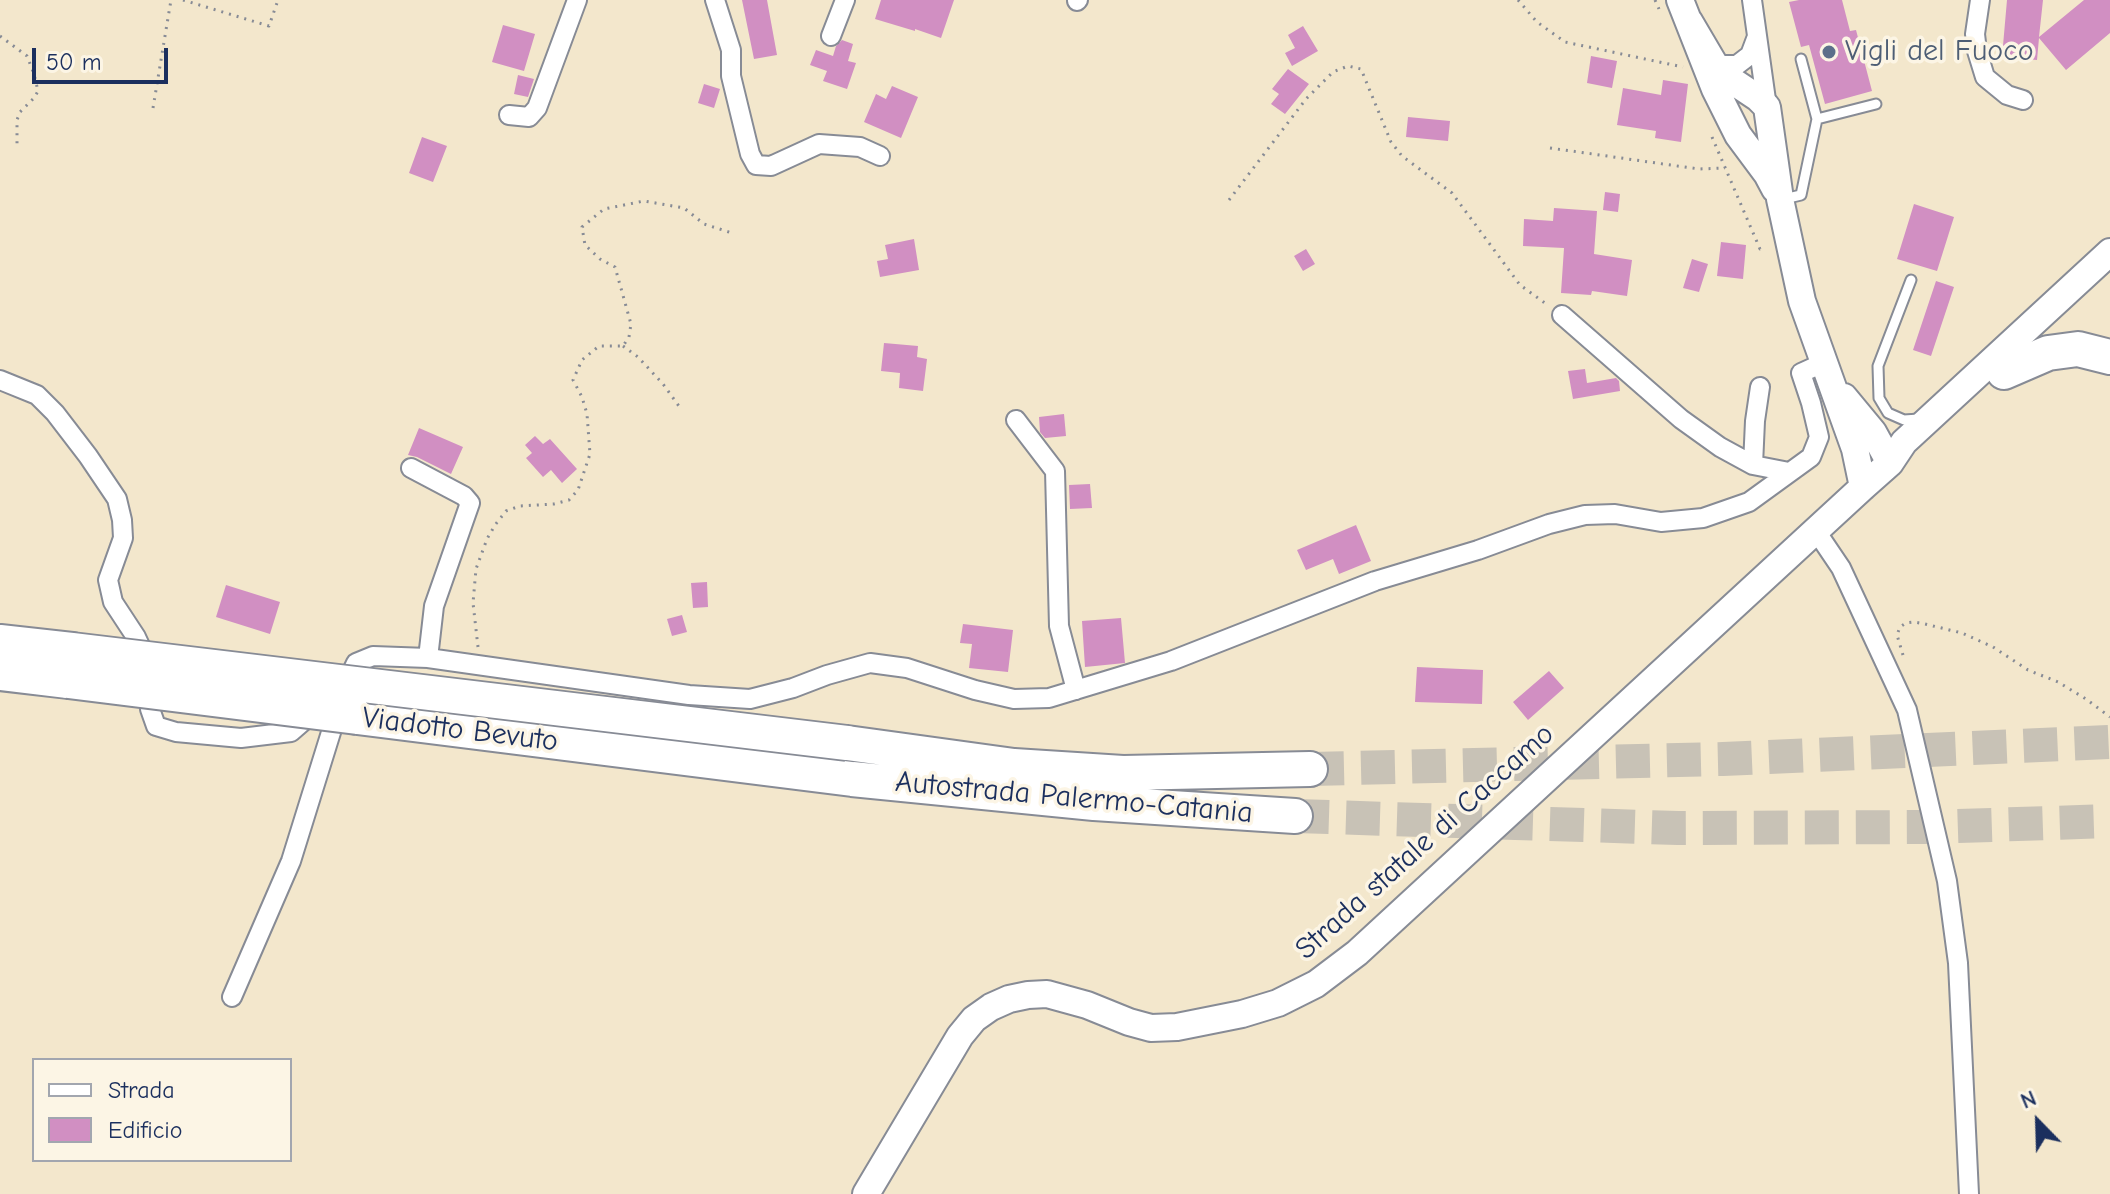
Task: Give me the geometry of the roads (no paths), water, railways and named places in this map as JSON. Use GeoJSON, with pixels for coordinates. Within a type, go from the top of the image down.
{"type":"FeatureCollection","features":[{"type":"Feature","properties":{"kind":"highway"},"geometry":{"type":"LineString","coordinates":[[2004,372],[2048,353],[2078,349],[2110,357]]}},
{"type":"Feature","properties":{"kind":"highway"},"geometry":{"type":"LineString","coordinates":[[0,642],[70,666]]}},
{"type":"Feature","properties":{"kind":"highway"},"geometry":{"type":"LineString","coordinates":[[0,673],[70,666]]}},
{"type":"Feature","properties":{"kind":"highway","name":"Viadotto Bevuto"},"geometry":{"type":"LineString","coordinates":[[70,666],[847,743]]}},
{"type":"Feature","properties":{"kind":"highway","name":"Viadotto Bevuto"},"geometry":{"type":"LineString","coordinates":[[70,666],[852,779]]}},
{"type":"Feature","properties":{"kind":"highway","name":"Autostrada Palermo-Catania"},"geometry":{"type":"LineString","coordinates":[[847,743],[1014,766],[1123,773],[1310,769]]}},
{"type":"Feature","properties":{"kind":"highway","name":"Autostrada Palermo-Catania"},"geometry":{"type":"LineString","coordinates":[[852,779],[1094,803],[1295,816]]}},
{"type":"Feature","properties":{"kind":"main road"},"geometry":{"type":"LineString","coordinates":[[1685,10],[1719,72],[1767,107],[1780,199],[1802,301],[1827,372],[1864,440],[1863,487]]}},
{"type":"Feature","properties":{"kind":"main road"},"geometry":{"type":"LineString","coordinates":[[1685,10],[1715,89],[1738,135],[1767,174],[1780,199]]}},
{"type":"Feature","properties":{"kind":"main road"},"geometry":{"type":"LineString","coordinates":[[1715,89],[1749,114],[1767,107]]}},
{"type":"Feature","properties":{"kind":"main road","name":"Strada statale di Caccamo"},"geometry":{"type":"LineString","coordinates":[[866,1194],[960,1036],[974,1019],[991,1007],[1009,999],[1047,994],[1151,1028],[1177,1027],[1278,1003],[1316,984],[1369,943],[1816,531],[1930,417],[2110,252]]}},
{"type":"Feature","properties":{"kind":"main road","name":"Strada statale di Caccamo"},"geometry":{"type":"LineString","coordinates":[[1897,452],[1913,451],[2110,275]]}},
{"type":"Feature","properties":{"kind":"main road"},"geometry":{"type":"LineString","coordinates":[[1864,440],[1897,452]]}},
{"type":"Feature","properties":{"kind":"street"},"geometry":{"type":"LineString","coordinates":[[509,115],[529,117],[537,108],[577,0]]}},
{"type":"Feature","properties":{"kind":"street"},"geometry":{"type":"LineString","coordinates":[[715,0],[731,50],[731,76],[750,154],[756,165],[771,166],[819,144],[860,147],[880,156]]}},
{"type":"Feature","properties":{"kind":"street"},"geometry":{"type":"LineString","coordinates":[[831,36],[845,0]]}},
{"type":"Feature","properties":{"kind":"street"},"geometry":{"type":"LineString","coordinates":[[1752,0],[1767,107]]}},
{"type":"Feature","properties":{"kind":"street"},"geometry":{"type":"LineString","coordinates":[[1980,0],[1975,34],[1985,77],[2007,95],[2023,100]]}},
{"type":"Feature","properties":{"kind":"street"},"geometry":{"type":"LineString","coordinates":[[1708,55],[1722,65],[1737,65],[1750,55],[1756,39]]}},
{"type":"Feature","properties":{"kind":"street"},"geometry":{"type":"LineString","coordinates":[[1562,315],[1681,419],[1720,447],[1753,465],[1789,472]]}},
{"type":"Feature","properties":{"kind":"street"},"geometry":{"type":"LineString","coordinates":[[232,997],[291,861],[346,684],[356,663],[373,656],[428,658],[689,695],[750,699],[870,663],[907,668],[1014,699],[1049,698],[1171,661],[1375,581],[1478,550],[1549,524],[1585,515],[1615,514],[1661,522],[1703,518],[1749,502],[1811,457],[1819,437],[1801,373],[1827,372]]}},
{"type":"Feature","properties":{"kind":"street"},"geometry":{"type":"LineString","coordinates":[[0,380],[37,395],[55,413],[117,499],[123,538],[108,580],[113,602],[136,637],[149,665],[154,684],[150,709],[156,726],[176,732],[241,738],[291,732],[346,684]]}},
{"type":"Feature","properties":{"kind":"street"},"geometry":{"type":"LineString","coordinates":[[1753,465],[1760,387]]}},
{"type":"Feature","properties":{"kind":"street"},"geometry":{"type":"LineString","coordinates":[[1016,420],[1055,471],[1059,626],[1076,690]]}},
{"type":"Feature","properties":{"kind":"street"},"geometry":{"type":"LineString","coordinates":[[411,468],[464,496],[470,503],[434,606],[428,658]]}},
{"type":"Feature","properties":{"kind":"street"},"geometry":{"type":"LineString","coordinates":[[1816,531],[1841,568],[1907,710],[1947,881],[1958,963],[1969,1194]]}},
{"type":"Feature","properties":{"kind":"lane"},"geometry":{"type":"LineString","coordinates":[[1780,199],[1801,195],[1817,119],[1801,59]]}},
{"type":"Feature","properties":{"kind":"lane"},"geometry":{"type":"LineString","coordinates":[[1817,119],[1876,104]]}},
{"type":"Feature","properties":{"kind":"lane"},"geometry":{"type":"LineString","coordinates":[[1911,280],[1878,366],[1879,398],[1888,413],[1904,420],[1930,417]]}},
{"type":"Feature","properties":{"kind":"tunnel"},"geometry":{"type":"LineString","coordinates":[[1310,769],[1723,759],[2110,742]]}},
{"type":"Feature","properties":{"kind":"tunnel"},"geometry":{"type":"LineString","coordinates":[[1295,816],[1678,828],[1929,827],[2110,821]]}},
{"type":"Feature","properties":{"kind":"place","name":"Vigli del Fuoco"},"geometry":{"type":"Point","coordinates":[1829,52]}}]}
